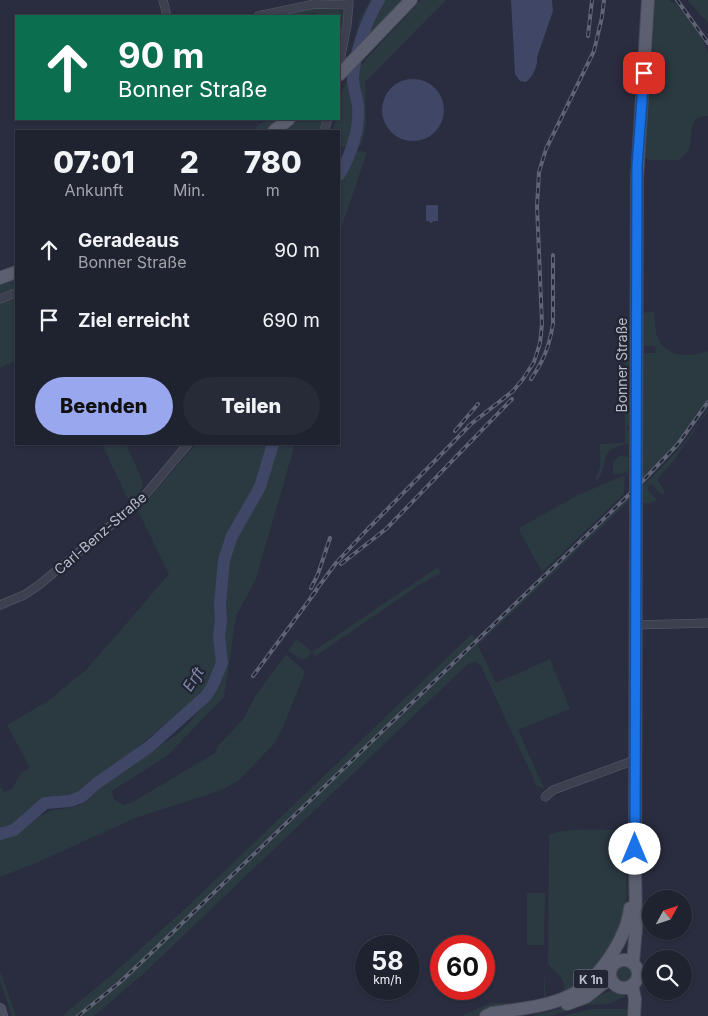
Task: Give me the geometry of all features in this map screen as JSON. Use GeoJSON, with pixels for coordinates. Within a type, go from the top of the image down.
{"type":"FeatureCollection","features":[{"type":"Feature","properties":{"kind":"main road"},"geometry":{"type":"LineString","coordinates":[[340,74],[412,0]]}},
{"type":"Feature","properties":{"kind":"main road","name":"Bonner Straße"},"geometry":{"type":"LineString","coordinates":[[636,877],[638,154],[648,0]]}},
{"type":"Feature","properties":{"kind":"main road"},"geometry":{"type":"LineString","coordinates":[[275,130],[288,120]]}},
{"type":"Feature","properties":{"kind":"main road"},"geometry":{"type":"LineString","coordinates":[[0,278],[15,272]]}},
{"type":"Feature","properties":{"kind":"main road"},"geometry":{"type":"LineString","coordinates":[[628,961],[636,935],[636,877]]}},
{"type":"Feature","properties":{"kind":"main road","name":"K 1n"},"geometry":{"type":"LineString","coordinates":[[486,1016],[492,1013],[560,1000],[580,989],[607,960],[622,937],[628,919],[632,886],[636,877]]}},
{"type":"Feature","properties":{"kind":"main road"},"geometry":{"type":"LineString","coordinates":[[621,984],[636,982],[637,968],[628,961],[618,961],[612,966],[610,972],[621,984],[635,999],[634,1011]]}},
{"type":"Feature","properties":{"kind":"main road","name":"K 1n"},"geometry":{"type":"LineString","coordinates":[[508,1016],[552,1008],[621,984]]}},
{"type":"Feature","properties":{"kind":"street"},"geometry":{"type":"LineString","coordinates":[[163,0],[167,15]]}},
{"type":"Feature","properties":{"kind":"street"},"geometry":{"type":"LineString","coordinates":[[262,15],[309,4],[349,3],[340,61]]}},
{"type":"Feature","properties":{"kind":"street"},"geometry":{"type":"LineString","coordinates":[[0,299],[15,293]]}},
{"type":"Feature","properties":{"kind":"street","name":"Carl-Benz-Straße"},"geometry":{"type":"LineString","coordinates":[[0,605],[40,585],[130,510],[187,445]]}},
{"type":"Feature","properties":{"kind":"street"},"geometry":{"type":"LineString","coordinates":[[636,625],[708,623]]}},
{"type":"Feature","properties":{"kind":"street"},"geometry":{"type":"LineString","coordinates":[[545,797],[553,790],[635,760]]}},
{"type":"Feature","properties":{"kind":"street"},"geometry":{"type":"LineString","coordinates":[[0,1009],[2,1016]]}},
{"type":"Feature","properties":{"kind":"shaded area"},"geometry":{"type":"Polygon","coordinates":[[[370,0],[375,0],[363,23],[360,44],[351,53],[359,21],[370,0]]]}},
{"type":"Feature","properties":{"kind":"shaded area"},"geometry":{"type":"Polygon","coordinates":[[[380,0],[404,0],[364,40],[369,21],[380,0]]]}},
{"type":"Feature","properties":{"kind":"shaded area"},"geometry":{"type":"Polygon","coordinates":[[[421,0],[446,0],[365,82],[366,125],[361,146],[354,147],[360,118],[356,84],[357,69],[421,0]]]}},
{"type":"Feature","properties":{"kind":"shaded area"},"geometry":{"type":"Polygon","coordinates":[[[654,0],[669,0],[677,5],[699,34],[708,51],[708,116],[697,119],[694,123],[689,150],[679,160],[649,160],[644,158],[654,0]]]}},
{"type":"Feature","properties":{"kind":"shaded area"},"geometry":{"type":"Polygon","coordinates":[[[687,0],[708,0],[708,23],[687,0]]]}},
{"type":"Feature","properties":{"kind":"shaded area"},"geometry":{"type":"Polygon","coordinates":[[[313,8],[336,8],[342,13],[344,24],[340,45],[340,15],[320,15],[313,13],[284,14],[313,8]]]}},
{"type":"Feature","properties":{"kind":"shaded area"},"geometry":{"type":"Polygon","coordinates":[[[351,75],[356,107],[355,122],[349,147],[340,147],[340,130],[332,130],[336,120],[340,120],[340,101],[351,75]]]}},
{"type":"Feature","properties":{"kind":"shaded area"},"geometry":{"type":"Polygon","coordinates":[[[266,120],[279,120],[265,130],[252,130],[266,120]]]}},
{"type":"Feature","properties":{"kind":"shaded area"},"geometry":{"type":"Polygon","coordinates":[[[299,120],[324,120],[321,130],[286,130],[299,120]]]}},
{"type":"Feature","properties":{"kind":"shaded area"},"geometry":{"type":"Polygon","coordinates":[[[353,151],[367,152],[340,232],[340,180],[353,151]]]}},
{"type":"Feature","properties":{"kind":"shaded area"},"geometry":{"type":"Polygon","coordinates":[[[15,279],[15,290],[0,295],[0,285],[15,279]]]}},
{"type":"Feature","properties":{"kind":"shaded area"},"geometry":{"type":"Polygon","coordinates":[[[15,299],[15,360],[0,368],[0,304],[15,299]]]}},
{"type":"Feature","properties":{"kind":"shaded area"},"geometry":{"type":"Polygon","coordinates":[[[654,311],[658,339],[667,350],[687,355],[708,351],[708,399],[674,447],[642,478],[643,353],[656,353],[655,346],[643,346],[643,313],[654,311]]]}},
{"type":"Feature","properties":{"kind":"shaded area"},"geometry":{"type":"Polygon","coordinates":[[[625,359],[629,361],[629,427],[627,427],[627,430],[629,430],[629,444],[618,446],[607,454],[602,471],[594,482],[600,468],[600,444],[625,443],[625,359]]]}},
{"type":"Feature","properties":{"kind":"shaded area"},"geometry":{"type":"Polygon","coordinates":[[[708,408],[708,411],[672,463],[657,479],[665,492],[663,496],[651,484],[647,489],[657,500],[649,504],[643,503],[642,487],[686,440],[708,408]]]}},
{"type":"Feature","properties":{"kind":"shaded area"},"geometry":{"type":"Polygon","coordinates":[[[102,445],[126,445],[143,482],[141,491],[130,504],[102,445]]]}},
{"type":"Feature","properties":{"kind":"shaded area"},"geometry":{"type":"Polygon","coordinates":[[[195,445],[269,445],[263,476],[236,522],[223,557],[216,604],[219,664],[206,691],[190,709],[170,721],[131,755],[99,776],[77,796],[73,798],[41,800],[37,802],[31,812],[21,821],[0,831],[0,788],[4,792],[12,789],[21,773],[30,768],[7,725],[48,701],[86,670],[169,574],[138,511],[195,445]]]}},
{"type":"Feature","properties":{"kind":"shaded area"},"geometry":{"type":"Polygon","coordinates":[[[276,445],[295,445],[256,579],[236,616],[224,697],[168,755],[112,791],[113,796],[123,805],[131,803],[215,753],[218,746],[244,718],[256,695],[286,654],[305,672],[283,727],[274,744],[238,781],[219,791],[135,818],[43,860],[0,877],[0,837],[12,833],[28,821],[53,810],[70,808],[84,803],[94,788],[176,735],[203,706],[216,685],[224,664],[222,597],[226,561],[232,541],[243,521],[266,489],[276,445]]]}},
{"type":"Feature","properties":{"kind":"shaded area"},"geometry":{"type":"Polygon","coordinates":[[[621,455],[629,458],[628,472],[626,474],[626,470],[624,473],[613,475],[613,461],[621,455]]]}},
{"type":"Feature","properties":{"kind":"shaded area"},"geometry":{"type":"Polygon","coordinates":[[[625,475],[624,494],[542,572],[519,530],[521,527],[576,496],[625,475]]]}},
{"type":"Feature","properties":{"kind":"shaded area"},"geometry":{"type":"Polygon","coordinates":[[[629,498],[627,503],[478,645],[496,683],[550,659],[570,709],[518,730],[545,790],[538,785],[540,793],[481,666],[475,662],[468,664],[141,976],[94,1016],[82,1016],[133,972],[629,498]]]}},
{"type":"Feature","properties":{"kind":"shaded area"},"geometry":{"type":"Polygon","coordinates":[[[438,567],[441,573],[419,585],[316,656],[312,652],[438,567]]]}},
{"type":"Feature","properties":{"kind":"shaded area"},"geometry":{"type":"Polygon","coordinates":[[[472,634],[475,640],[127,974],[75,1016],[62,1016],[115,972],[188,906],[472,634]]]}},
{"type":"Feature","properties":{"kind":"shaded area"},"geometry":{"type":"Polygon","coordinates":[[[297,639],[312,652],[307,659],[301,659],[288,651],[297,639]]]}},
{"type":"Feature","properties":{"kind":"shaded area"},"geometry":{"type":"Polygon","coordinates":[[[574,830],[628,831],[626,907],[613,947],[576,988],[556,995],[562,992],[565,987],[562,979],[548,964],[549,835],[555,832],[574,830]]]}},
{"type":"Feature","properties":{"kind":"shaded area"},"geometry":{"type":"Polygon","coordinates":[[[527,893],[545,893],[544,945],[527,945],[527,893]]]}},
{"type":"Feature","properties":{"kind":"shaded area"},"geometry":{"type":"Polygon","coordinates":[[[620,963],[628,963],[635,970],[635,978],[628,985],[620,985],[613,978],[613,970],[620,963]]]}},
{"type":"Feature","properties":{"kind":"shaded area"},"geometry":{"type":"Polygon","coordinates":[[[544,969],[545,1001],[480,1016],[461,1016],[490,1003],[523,1003],[544,1000],[544,969]]]}},
{"type":"Feature","properties":{"kind":"shaded area"},"geometry":{"type":"Polygon","coordinates":[[[0,971],[16,1016],[12,1016],[0,980],[0,971]]]}},
{"type":"Feature","properties":{"kind":"shaded area"},"geometry":{"type":"Polygon","coordinates":[[[615,989],[626,996],[608,1004],[587,1005],[550,1016],[531,1016],[582,1003],[615,989]]]}},
{"type":"Feature","properties":{"kind":"shaded area"},"geometry":{"type":"Polygon","coordinates":[[[591,1009],[624,1009],[627,1010],[627,1016],[562,1016],[591,1009]]]}},
{"type":"Feature","properties":{"kind":"water"},"geometry":{"type":"Polygon","coordinates":[[[511,0],[552,0],[553,11],[537,57],[536,68],[526,82],[520,81],[515,74],[511,0]]]}},
{"type":"Feature","properties":{"kind":"water"},"geometry":{"type":"Polygon","coordinates":[[[407,79],[419,79],[435,88],[442,98],[444,110],[442,122],[435,132],[419,141],[407,141],[396,136],[387,127],[382,116],[382,104],[387,93],[396,84],[407,79]]]}},
{"type":"Feature","properties":{"kind":"water"},"geometry":{"type":"Polygon","coordinates":[[[426,205],[438,205],[438,221],[430,223],[426,221],[426,205]]]}},
{"type":"Feature","properties":{"kind":"waterway","name":"Erft"},"geometry":{"type":"LineString","coordinates":[[340,173],[351,150],[358,124],[358,106],[353,79],[358,49],[365,28],[379,0]]}},
{"type":"Feature","properties":{"kind":"waterway","name":"Erft"},"geometry":{"type":"LineString","coordinates":[[0,834],[14,830],[45,803],[70,801],[81,797],[97,783],[149,747],[206,696],[222,663],[219,636],[224,560],[232,536],[260,487],[273,445]]}},
{"type":"Feature","properties":{"kind":"railway"},"geometry":{"type":"LineString","coordinates":[[588,36],[592,0]]}},
{"type":"Feature","properties":{"kind":"railway"},"geometry":{"type":"LineString","coordinates":[[311,597],[336,563],[364,533],[471,424],[513,391],[534,362],[540,343],[542,324],[537,206],[539,172],[546,149],[594,51],[604,0]]}},
{"type":"Feature","properties":{"kind":"railway"},"geometry":{"type":"LineString","coordinates":[[677,0],[708,43]]}},
{"type":"Feature","properties":{"kind":"railway"},"geometry":{"type":"LineString","coordinates":[[531,379],[545,353],[553,324],[553,255]]}},
{"type":"Feature","properties":{"kind":"railway"},"geometry":{"type":"LineString","coordinates":[[341,564],[386,529],[512,399]]}},
{"type":"Feature","properties":{"kind":"railway"},"geometry":{"type":"LineString","coordinates":[[78,1016],[119,983],[151,953],[636,488],[678,444],[708,402]]}},
{"type":"Feature","properties":{"kind":"railway"},"geometry":{"type":"LineString","coordinates":[[455,431],[478,404]]}},
{"type":"Feature","properties":{"kind":"railway"},"geometry":{"type":"LineString","coordinates":[[311,588],[318,574],[330,538]]}},
{"type":"Feature","properties":{"kind":"railway"},"geometry":{"type":"LineString","coordinates":[[253,676],[316,591]]}},
{"type":"Feature","properties":{"kind":"route"},"geometry":{"type":"LineString","coordinates":[[635,849],[637,166],[644,73]]}}]}
